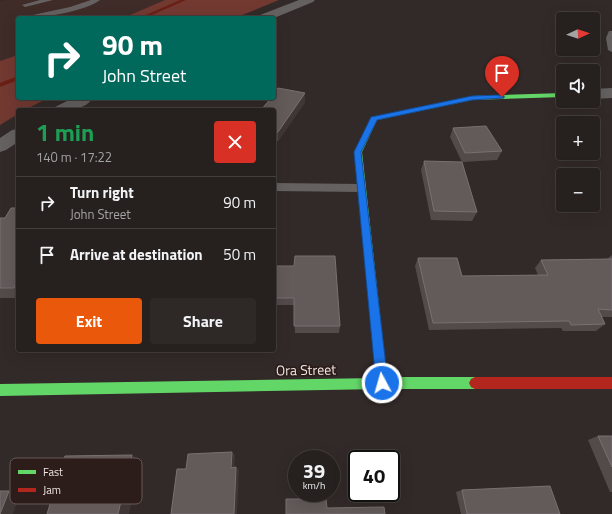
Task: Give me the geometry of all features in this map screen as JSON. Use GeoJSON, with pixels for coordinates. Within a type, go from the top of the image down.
{"type":"FeatureCollection","features":[{"type":"Feature","properties":{"kind":"street"},"geometry":{"type":"LineString","coordinates":[[269,16],[309,0]]}},
{"type":"Feature","properties":{"kind":"street"},"geometry":{"type":"LineString","coordinates":[[600,94],[612,93]]}},
{"type":"Feature","properties":{"kind":"street"},"geometry":{"type":"LineString","coordinates":[[382,383],[358,152],[374,118],[472,98],[556,95]]}},
{"type":"Feature","properties":{"kind":"street"},"geometry":{"type":"LineString","coordinates":[[65,108],[81,100]]}},
{"type":"Feature","properties":{"kind":"street"},"geometry":{"type":"LineString","coordinates":[[0,146],[16,135]]}},
{"type":"Feature","properties":{"kind":"street","name":"Ora Street"},"geometry":{"type":"LineString","coordinates":[[0,390],[382,383],[612,383]]}},
{"type":"Feature","properties":{"kind":"lane"},"geometry":{"type":"LineString","coordinates":[[28,16],[25,3],[50,0]]}},
{"type":"Feature","properties":{"kind":"lane"},"geometry":{"type":"LineString","coordinates":[[38,16],[72,9],[97,0]]}},
{"type":"Feature","properties":{"kind":"lane"},"geometry":{"type":"LineString","coordinates":[[612,33],[610,38],[610,49],[612,50]]}},
{"type":"Feature","properties":{"kind":"lane"},"geometry":{"type":"LineString","coordinates":[[276,187],[361,188]]}},
{"type":"Feature","properties":{"kind":"shaded area"},"geometry":{"type":"Polygon","coordinates":[[[165,0],[128,16],[16,16],[16,56],[0,61],[0,1],[165,0]]]}},
{"type":"Feature","properties":{"kind":"shaded area"},"geometry":{"type":"Polygon","coordinates":[[[165,0],[279,0],[240,16],[128,16],[165,0]]]}},
{"type":"Feature","properties":{"kind":"shaded area"},"geometry":{"type":"Polygon","coordinates":[[[16,56],[16,100],[44,100],[29,108],[16,108],[16,115],[0,125],[0,61],[16,56]]]}},
{"type":"Feature","properties":{"kind":"building"},"geometry":{"type":"Polygon","coordinates":[[[278,88],[305,93],[278,132],[276,132],[276,108],[263,108],[269,100],[276,100],[276,90],[278,88]]]}},
{"type":"Feature","properties":{"kind":"building"},"geometry":{"type":"Polygon","coordinates":[[[486,126],[502,151],[465,153],[453,128],[486,126]]]}},
{"type":"Feature","properties":{"kind":"building"},"geometry":{"type":"Polygon","coordinates":[[[424,161],[462,162],[477,212],[434,211],[424,161]]]}},
{"type":"Feature","properties":{"kind":"building"},"geometry":{"type":"Polygon","coordinates":[[[11,208],[16,208],[16,284],[14,288],[0,288],[0,218],[5,218],[11,208]]]}},
{"type":"Feature","properties":{"kind":"building"},"geometry":{"type":"Polygon","coordinates":[[[295,256],[335,256],[340,326],[294,326],[294,298],[276,298],[276,266],[294,266],[295,256]]]}},
{"type":"Feature","properties":{"kind":"building"},"geometry":{"type":"Polygon","coordinates":[[[418,258],[457,258],[462,276],[548,275],[541,260],[612,259],[612,310],[598,309],[605,324],[571,325],[569,321],[433,323],[418,258]]]}},
{"type":"Feature","properties":{"kind":"building"},"geometry":{"type":"Polygon","coordinates":[[[598,436],[612,436],[612,467],[598,436]]]}},
{"type":"Feature","properties":{"kind":"building"},"geometry":{"type":"Polygon","coordinates":[[[232,452],[231,468],[236,467],[234,514],[171,514],[177,469],[186,469],[188,454],[232,452]]]}},
{"type":"Feature","properties":{"kind":"building"},"geometry":{"type":"Polygon","coordinates":[[[132,455],[131,458],[64,458],[65,456],[132,455]]]}},
{"type":"Feature","properties":{"kind":"building"},"geometry":{"type":"Polygon","coordinates":[[[550,486],[560,514],[467,514],[462,490],[550,486]]]}},
{"type":"Feature","properties":{"kind":"building"},"geometry":{"type":"Polygon","coordinates":[[[0,491],[9,491],[0,514],[0,491]]]}},
{"type":"Feature","properties":{"kind":"building"},"geometry":{"type":"Polygon","coordinates":[[[286,499],[288,499],[288,502],[326,502],[327,508],[384,507],[385,514],[286,514],[286,499]]]}},
{"type":"Feature","properties":{"kind":"building"},"geometry":{"type":"Polygon","coordinates":[[[50,504],[120,504],[118,514],[47,514],[50,504]]]}},
{"type":"Feature","properties":{"kind":"waterway"},"geometry":{"type":"LineString","coordinates":[[146,16],[184,0]]}},
{"type":"Feature","properties":{"kind":"waterway"},"geometry":{"type":"LineString","coordinates":[[0,85],[16,79]]}},
{"type":"Feature","properties":{"kind":"traffic: fast"},"geometry":{"type":"LineString","coordinates":[[382,383],[358,152],[374,119],[472,98],[556,95]]}},
{"type":"Feature","properties":{"kind":"traffic: fast"},"geometry":{"type":"LineString","coordinates":[[0,390],[382,383],[475,383]]}},
{"type":"Feature","properties":{"kind":"traffic: jam"},"geometry":{"type":"LineString","coordinates":[[475,383],[612,383]]}},
{"type":"Feature","properties":{"kind":"route"},"geometry":{"type":"LineString","coordinates":[[382,383],[358,152],[374,118],[472,98],[502,97]]}}]}
